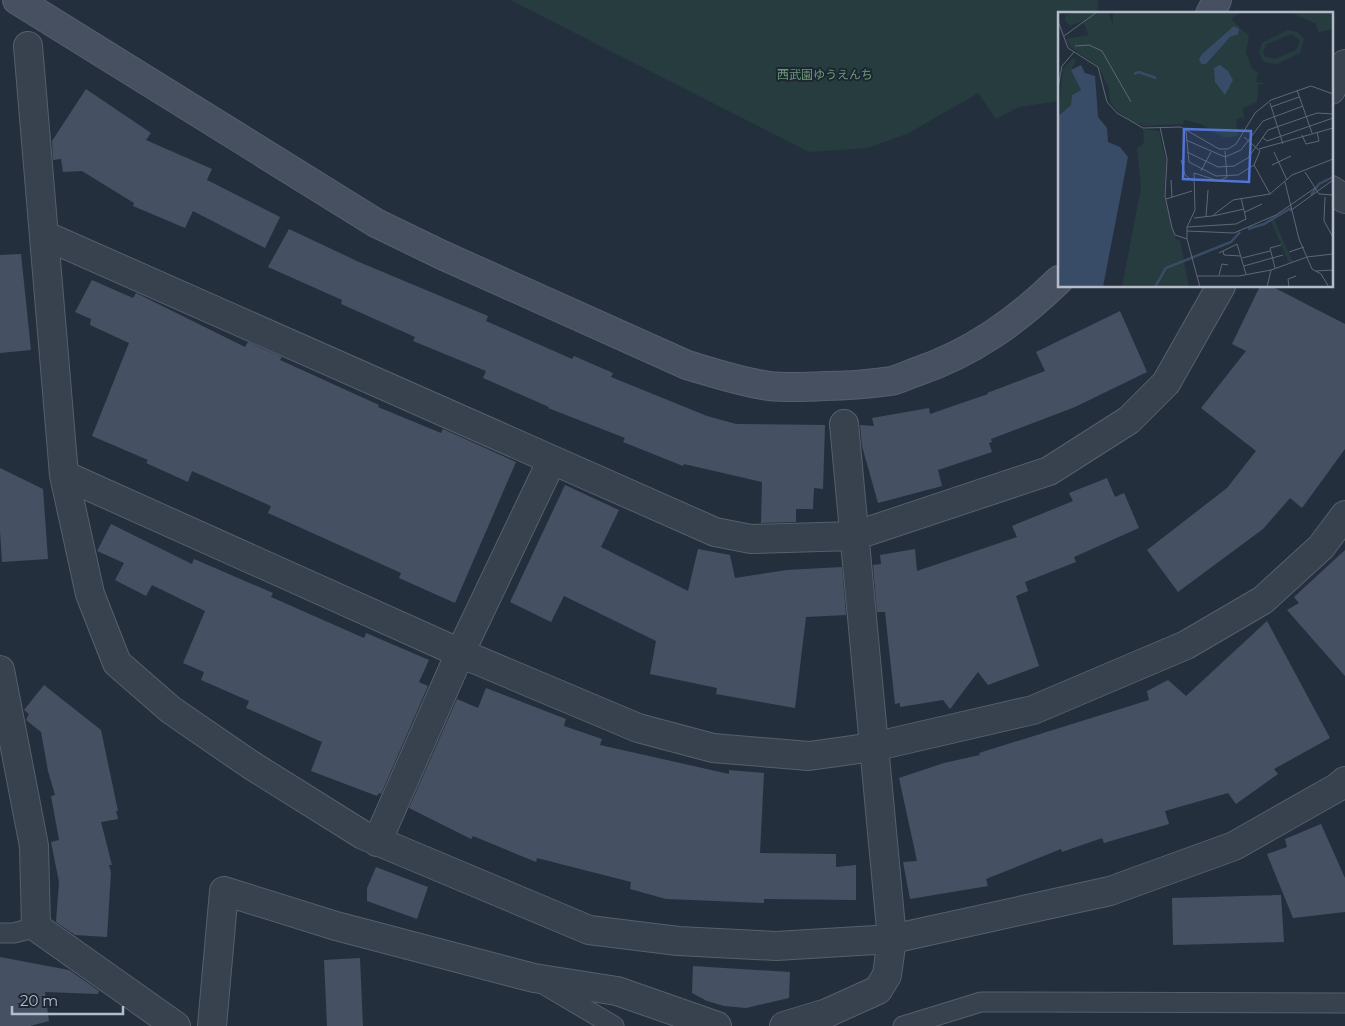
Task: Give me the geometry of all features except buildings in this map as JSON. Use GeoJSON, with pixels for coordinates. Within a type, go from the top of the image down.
{"type":"FeatureCollection","features":[{"type":"Feature","properties":{"kind":"street"},"geometry":{"type":"LineString","coordinates":[[17,0],[376,222],[442,255],[687,365],[724,376],[770,386],[806,387],[842,386],[892,380],[933,367],[970,349],[1002,329],[1034,305],[1058,281]]}},
{"type":"Feature","properties":{"kind":"street"},"geometry":{"type":"LineString","coordinates":[[1211,12],[1217,0]]}},
{"type":"Feature","properties":{"kind":"street"},"geometry":{"type":"LineString","coordinates":[[28,46],[64,475],[90,594],[117,663],[171,710],[275,780],[377,842],[589,930],[678,941],[776,946],[892,939],[1110,891],[1234,846],[1338,787],[1345,781]]}},
{"type":"Feature","properties":{"kind":"street"},"geometry":{"type":"LineString","coordinates":[[1332,88],[1345,64]]}},
{"type":"Feature","properties":{"kind":"street"},"geometry":{"type":"LineString","coordinates":[[1332,191],[1345,199]]}},
{"type":"Feature","properties":{"kind":"street"},"geometry":{"type":"LineString","coordinates":[[44,235],[715,532],[751,539],[854,536],[1049,471],[1129,420],[1166,383],[1220,288]]}},
{"type":"Feature","properties":{"kind":"street"},"geometry":{"type":"LineString","coordinates":[[784,1026],[826,1013],[878,990],[887,975],[892,939],[844,424]]}},
{"type":"Feature","properties":{"kind":"street"},"geometry":{"type":"LineString","coordinates":[[377,842],[460,652],[552,460]]}},
{"type":"Feature","properties":{"kind":"street"},"geometry":{"type":"LineString","coordinates":[[64,475],[460,652],[638,728],[713,748],[809,756],[873,747],[1034,710],[1186,644],[1263,600],[1321,547],[1345,515]]}},
{"type":"Feature","properties":{"kind":"street"},"geometry":{"type":"LineString","coordinates":[[0,670],[5,723],[34,846],[36,927],[176,1026]]}},
{"type":"Feature","properties":{"kind":"street"},"geometry":{"type":"LineString","coordinates":[[212,1026],[224,891],[336,926],[534,978],[617,991],[717,1026]]}},
{"type":"Feature","properties":{"kind":"lane"},"geometry":{"type":"LineString","coordinates":[[0,932],[14,933],[36,927]]}},
{"type":"Feature","properties":{"kind":"lane"},"geometry":{"type":"LineString","coordinates":[[534,978],[614,1026]]}},
{"type":"Feature","properties":{"kind":"lane"},"geometry":{"type":"LineString","coordinates":[[903,1026],[981,1002],[1345,1003]]}},
{"type":"Feature","properties":{"kind":"green space","name":"西武園ゆうえんち"},"geometry":{"type":"Polygon","coordinates":[[[510,0],[1098,0],[1097,12],[1058,12],[1058,101],[1019,107],[996,119],[978,93],[909,133],[868,148],[809,152],[510,0]]]}}]}
